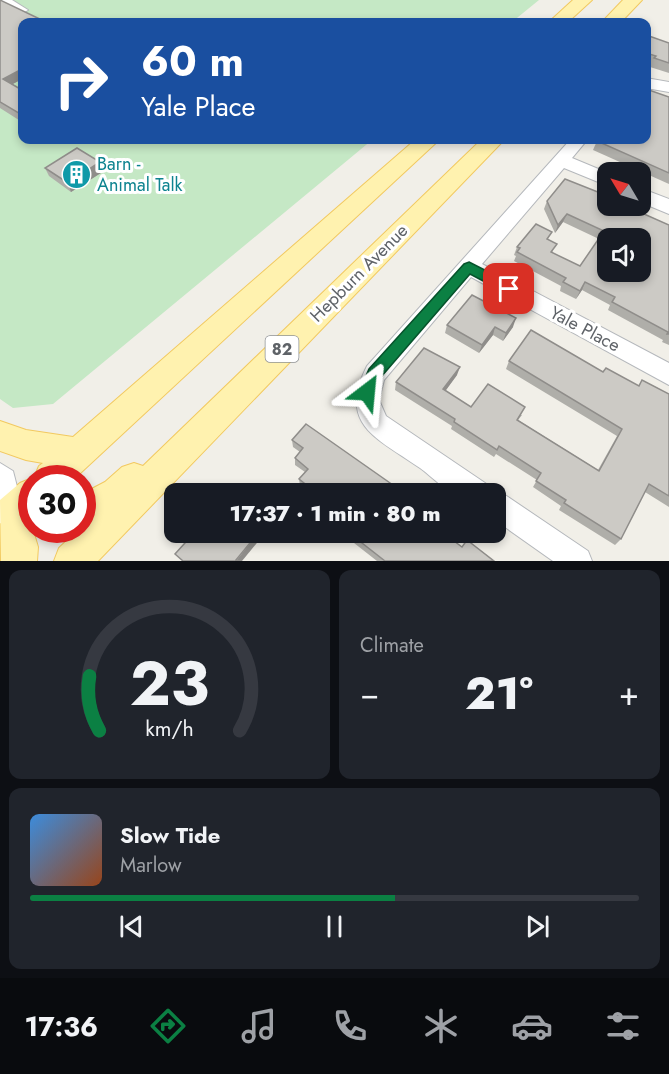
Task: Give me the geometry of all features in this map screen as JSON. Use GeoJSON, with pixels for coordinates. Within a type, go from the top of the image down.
{"type":"FeatureCollection","features":[{"type":"Feature","properties":{"kind":"main road"},"geometry":{"type":"LineString","coordinates":[[563,18],[583,0]]}},
{"type":"Feature","properties":{"kind":"main road"},"geometry":{"type":"LineString","coordinates":[[615,18],[633,0]]}},
{"type":"Feature","properties":{"kind":"main road"},"geometry":{"type":"LineString","coordinates":[[66,465],[424,144]]}},
{"type":"Feature","properties":{"kind":"main road","name":"Hepburn Avenue"},"geometry":{"type":"LineString","coordinates":[[72,561],[489,144]]}},
{"type":"Feature","properties":{"kind":"main road"},"geometry":{"type":"LineString","coordinates":[[96,505],[117,494],[222,409]]}},
{"type":"Feature","properties":{"kind":"main road"},"geometry":{"type":"LineString","coordinates":[[0,436],[26,445],[80,453]]}},
{"type":"Feature","properties":{"kind":"main road"},"geometry":{"type":"LineString","coordinates":[[15,513],[20,547],[19,561]]}},
{"type":"Feature","properties":{"kind":"street"},"geometry":{"type":"LineString","coordinates":[[2,0],[21,10]]}},
{"type":"Feature","properties":{"kind":"street"},"geometry":{"type":"LineString","coordinates":[[651,84],[669,87]]}},
{"type":"Feature","properties":{"kind":"street"},"geometry":{"type":"LineString","coordinates":[[463,483],[377,424],[366,402],[367,388],[375,374],[575,144]]}},
{"type":"Feature","properties":{"kind":"street"},"geometry":{"type":"LineString","coordinates":[[561,160],[597,175]]}},
{"type":"Feature","properties":{"kind":"street"},"geometry":{"type":"LineString","coordinates":[[651,199],[669,207]]}},
{"type":"Feature","properties":{"kind":"street","name":"Yale Place"},"geometry":{"type":"LineString","coordinates":[[469,267],[669,375]]}},
{"type":"Feature","properties":{"kind":"street"},"geometry":{"type":"LineString","coordinates":[[0,476],[4,480],[15,513]]}},
{"type":"Feature","properties":{"kind":"street"},"geometry":{"type":"LineString","coordinates":[[506,512],[578,561]]}},
{"type":"Feature","properties":{"kind":"green space"},"geometry":{"type":"Polygon","coordinates":[[[0,0],[539,0],[517,18],[18,18],[18,144],[367,144],[53,404],[13,408],[0,399],[0,0]]]}},
{"type":"Feature","properties":{"kind":"building"},"geometry":{"type":"Polygon","coordinates":[[[0,0],[38,18],[18,18],[18,71],[3,79],[18,88],[18,113],[0,102],[0,0]]]}},
{"type":"Feature","properties":{"kind":"building"},"geometry":{"type":"Polygon","coordinates":[[[651,37],[669,43],[669,63],[654,58],[656,56],[651,54],[651,37]]]}},
{"type":"Feature","properties":{"kind":"building"},"geometry":{"type":"Polygon","coordinates":[[[651,91],[669,97],[669,173],[651,165],[651,162],[644,162],[604,144],[651,144],[651,91]]]}},
{"type":"Feature","properties":{"kind":"building"},"geometry":{"type":"Polygon","coordinates":[[[77,148],[100,162],[68,183],[45,168],[77,148]]]}},
{"type":"Feature","properties":{"kind":"building"},"geometry":{"type":"Polygon","coordinates":[[[565,179],[597,192],[597,216],[649,216],[669,225],[669,334],[612,302],[615,297],[585,282],[580,291],[563,282],[566,278],[517,252],[520,248],[517,247],[536,224],[552,232],[547,239],[557,244],[551,252],[580,266],[597,241],[597,282],[651,282],[651,228],[597,228],[567,214],[558,225],[547,201],[565,179]]]}},
{"type":"Feature","properties":{"kind":"building"},"geometry":{"type":"Polygon","coordinates":[[[472,295],[516,318],[506,333],[495,327],[482,345],[447,325],[472,295]]]}},
{"type":"Feature","properties":{"kind":"building"},"geometry":{"type":"Polygon","coordinates":[[[531,330],[603,372],[606,368],[639,386],[642,380],[669,394],[669,496],[649,484],[621,539],[564,503],[566,500],[536,481],[541,473],[499,446],[497,450],[454,422],[455,419],[396,382],[424,348],[460,367],[443,389],[471,407],[488,384],[525,407],[517,420],[599,471],[622,429],[509,361],[531,330]]]}},
{"type":"Feature","properties":{"kind":"building"},"geometry":{"type":"Polygon","coordinates":[[[306,424],[390,483],[304,483],[299,479],[308,469],[295,458],[303,448],[292,440],[306,424]]]}},
{"type":"Feature","properties":{"kind":"building"},"geometry":{"type":"Polygon","coordinates":[[[185,543],[250,543],[237,561],[183,561],[175,554],[185,543]]]}},
{"type":"Feature","properties":{"kind":"building"},"geometry":{"type":"Polygon","coordinates":[[[362,543],[457,543],[462,547],[465,543],[471,543],[494,561],[385,561],[362,543]]]}},
{"type":"Feature","properties":{"kind":"place","name":"Barn - Animal Talk"},"geometry":{"type":"Point","coordinates":[76,174]}},
{"type":"Feature","properties":{"kind":"route"},"geometry":{"type":"LineString","coordinates":[[367,392],[375,374],[469,267],[509,289]]}}]}
